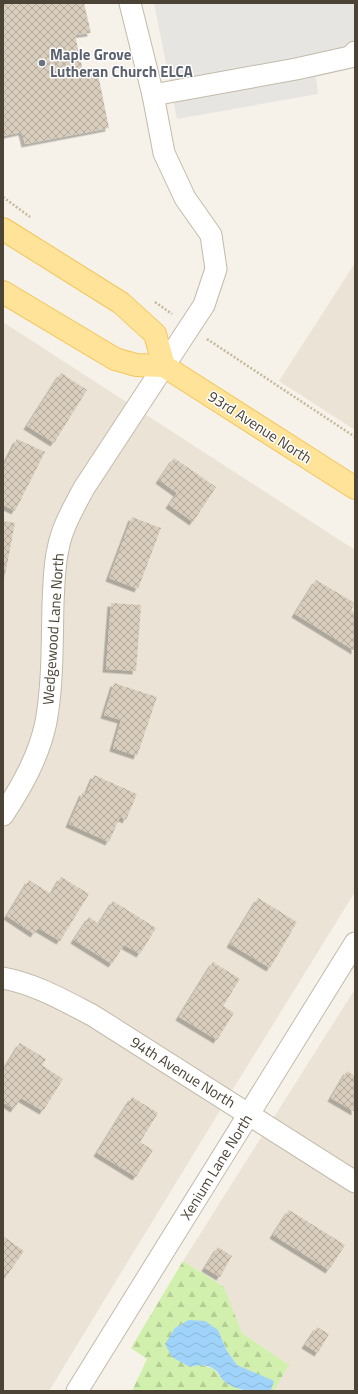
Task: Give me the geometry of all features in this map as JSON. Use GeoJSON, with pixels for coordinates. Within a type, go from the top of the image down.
{"type":"FeatureCollection","features":[{"type":"Feature","properties":{"kind":"main road"},"geometry":{"type":"LineString","coordinates":[[3,229],[121,304],[155,334],[164,366],[136,365],[116,359],[3,292]]}},
{"type":"Feature","properties":{"kind":"main road","name":"93rd Avenue North"},"geometry":{"type":"LineString","coordinates":[[164,366],[355,488]]}},
{"type":"Feature","properties":{"kind":"street","name":"Wedgewood Lane North"},"geometry":{"type":"LineString","coordinates":[[3,815],[19,789],[34,758],[46,721],[50,680],[54,580],[58,548],[69,517],[84,488],[204,305],[216,269],[211,235],[185,198],[164,153],[153,95],[130,3]]}},
{"type":"Feature","properties":{"kind":"street"},"geometry":{"type":"LineString","coordinates":[[153,95],[296,69],[350,57],[355,52]]}},
{"type":"Feature","properties":{"kind":"street","name":"Xenium Lane North"},"geometry":{"type":"LineString","coordinates":[[77,1391],[355,943]]}},
{"type":"Feature","properties":{"kind":"street","name":"94th Avenue North"},"geometry":{"type":"LineString","coordinates":[[3,978],[19,981],[56,996],[92,1015],[355,1182]]}},
{"type":"Feature","properties":{"kind":"shaded area"},"geometry":{"type":"Polygon","coordinates":[[[154,3],[355,3],[355,68],[316,77],[318,94],[177,119],[154,3]]]}},
{"type":"Feature","properties":{"kind":"shaded area"},"geometry":{"type":"Polygon","coordinates":[[[355,263],[355,430],[279,381],[355,263]]]}},
{"type":"Feature","properties":{"kind":"shaded area"},"geometry":{"type":"Polygon","coordinates":[[[3,322],[355,550],[355,892],[49,1391],[3,1391],[3,322]]]}},
{"type":"Feature","properties":{"kind":"shaded area"},"geometry":{"type":"Polygon","coordinates":[[[355,989],[355,1391],[274,1391],[289,1365],[242,1333],[223,1286],[183,1261],[355,989]]]}},
{"type":"Feature","properties":{"kind":"green space"},"geometry":{"type":"Polygon","coordinates":[[[183,1261],[224,1287],[242,1333],[289,1365],[274,1391],[270,1391],[273,1381],[237,1365],[227,1351],[218,1330],[190,1367],[202,1365],[214,1369],[224,1381],[241,1390],[249,1391],[132,1391],[147,1359],[131,1348],[183,1261]]]}},
{"type":"Feature","properties":{"kind":"water"},"geometry":{"type":"Polygon","coordinates":[[[189,1320],[205,1321],[218,1330],[227,1351],[237,1365],[274,1381],[271,1390],[253,1391],[234,1387],[224,1381],[217,1371],[211,1367],[202,1365],[190,1367],[172,1357],[165,1344],[175,1328],[189,1320]]]}},
{"type":"Feature","properties":{"kind":"building","name":"Maple Grove Lutheran Church ELCA"},"geometry":{"type":"Polygon","coordinates":[[[3,3],[84,3],[91,33],[75,35],[84,76],[98,74],[109,128],[25,144],[22,132],[3,136],[3,52],[5,52],[3,44],[3,3]]]}},
{"type":"Feature","properties":{"kind":"building"},"geometry":{"type":"Polygon","coordinates":[[[61,373],[87,390],[54,443],[27,426],[61,373]]]}},
{"type":"Feature","properties":{"kind":"building"},"geometry":{"type":"Polygon","coordinates":[[[17,439],[45,452],[15,511],[3,505],[3,467],[17,439]]]}},
{"type":"Feature","properties":{"kind":"building"},"geometry":{"type":"Polygon","coordinates":[[[174,458],[216,487],[193,522],[169,505],[177,493],[159,480],[174,458]]]}},
{"type":"Feature","properties":{"kind":"building"},"geometry":{"type":"Polygon","coordinates":[[[132,517],[161,528],[138,589],[109,578],[132,517]]]}},
{"type":"Feature","properties":{"kind":"building"},"geometry":{"type":"Polygon","coordinates":[[[3,521],[15,523],[4,580],[3,580],[3,521]]]}},
{"type":"Feature","properties":{"kind":"building"},"geometry":{"type":"Polygon","coordinates":[[[316,580],[355,603],[351,610],[355,613],[355,651],[295,614],[316,580]]]}},
{"type":"Feature","properties":{"kind":"building"},"geometry":{"type":"Polygon","coordinates":[[[111,603],[141,605],[136,671],[106,669],[111,603]]]}},
{"type":"Feature","properties":{"kind":"building"},"geometry":{"type":"Polygon","coordinates":[[[114,683],[157,697],[137,756],[113,748],[121,720],[104,715],[114,683]]]}},
{"type":"Feature","properties":{"kind":"building"},"geometry":{"type":"Polygon","coordinates":[[[94,775],[137,794],[126,820],[120,817],[109,842],[69,824],[83,792],[86,794],[94,775]]]}},
{"type":"Feature","properties":{"kind":"building"},"geometry":{"type":"Polygon","coordinates":[[[61,877],[89,894],[60,941],[38,928],[34,934],[7,916],[29,880],[51,894],[61,877]]]}},
{"type":"Feature","properties":{"kind":"building"},"geometry":{"type":"Polygon","coordinates":[[[258,898],[297,922],[270,968],[230,944],[258,898]]]}},
{"type":"Feature","properties":{"kind":"building"},"geometry":{"type":"Polygon","coordinates":[[[113,901],[156,928],[140,954],[124,945],[112,964],[74,940],[89,917],[99,924],[113,901]]]}},
{"type":"Feature","properties":{"kind":"building"},"geometry":{"type":"Polygon","coordinates":[[[213,962],[240,979],[223,1006],[234,1013],[217,1040],[179,1017],[213,962]]]}},
{"type":"Feature","properties":{"kind":"building"},"geometry":{"type":"Polygon","coordinates":[[[20,1043],[46,1059],[42,1065],[63,1079],[43,1111],[21,1098],[14,1109],[3,1102],[3,1071],[20,1043]]]}},
{"type":"Feature","properties":{"kind":"building"},"geometry":{"type":"Polygon","coordinates":[[[347,1071],[355,1076],[355,1112],[331,1098],[347,1071]]]}},
{"type":"Feature","properties":{"kind":"building"},"geometry":{"type":"Polygon","coordinates":[[[132,1097],[158,1113],[140,1142],[153,1150],[136,1177],[97,1153],[132,1097]]]}},
{"type":"Feature","properties":{"kind":"building"},"geometry":{"type":"Polygon","coordinates":[[[289,1210],[345,1245],[329,1270],[273,1235],[289,1210]]]}},
{"type":"Feature","properties":{"kind":"building"},"geometry":{"type":"Polygon","coordinates":[[[3,1236],[24,1251],[3,1281],[3,1236]]]}},
{"type":"Feature","properties":{"kind":"building"},"geometry":{"type":"Polygon","coordinates":[[[218,1247],[232,1256],[220,1277],[205,1268],[218,1247]]]}},
{"type":"Feature","properties":{"kind":"building"},"geometry":{"type":"Polygon","coordinates":[[[317,1327],[329,1334],[318,1353],[305,1345],[317,1327]]]}},
{"type":"Feature","properties":{"kind":"place","name":"Maple Grove Lutheran Church ELCA"},"geometry":{"type":"Point","coordinates":[42,63]}}]}
